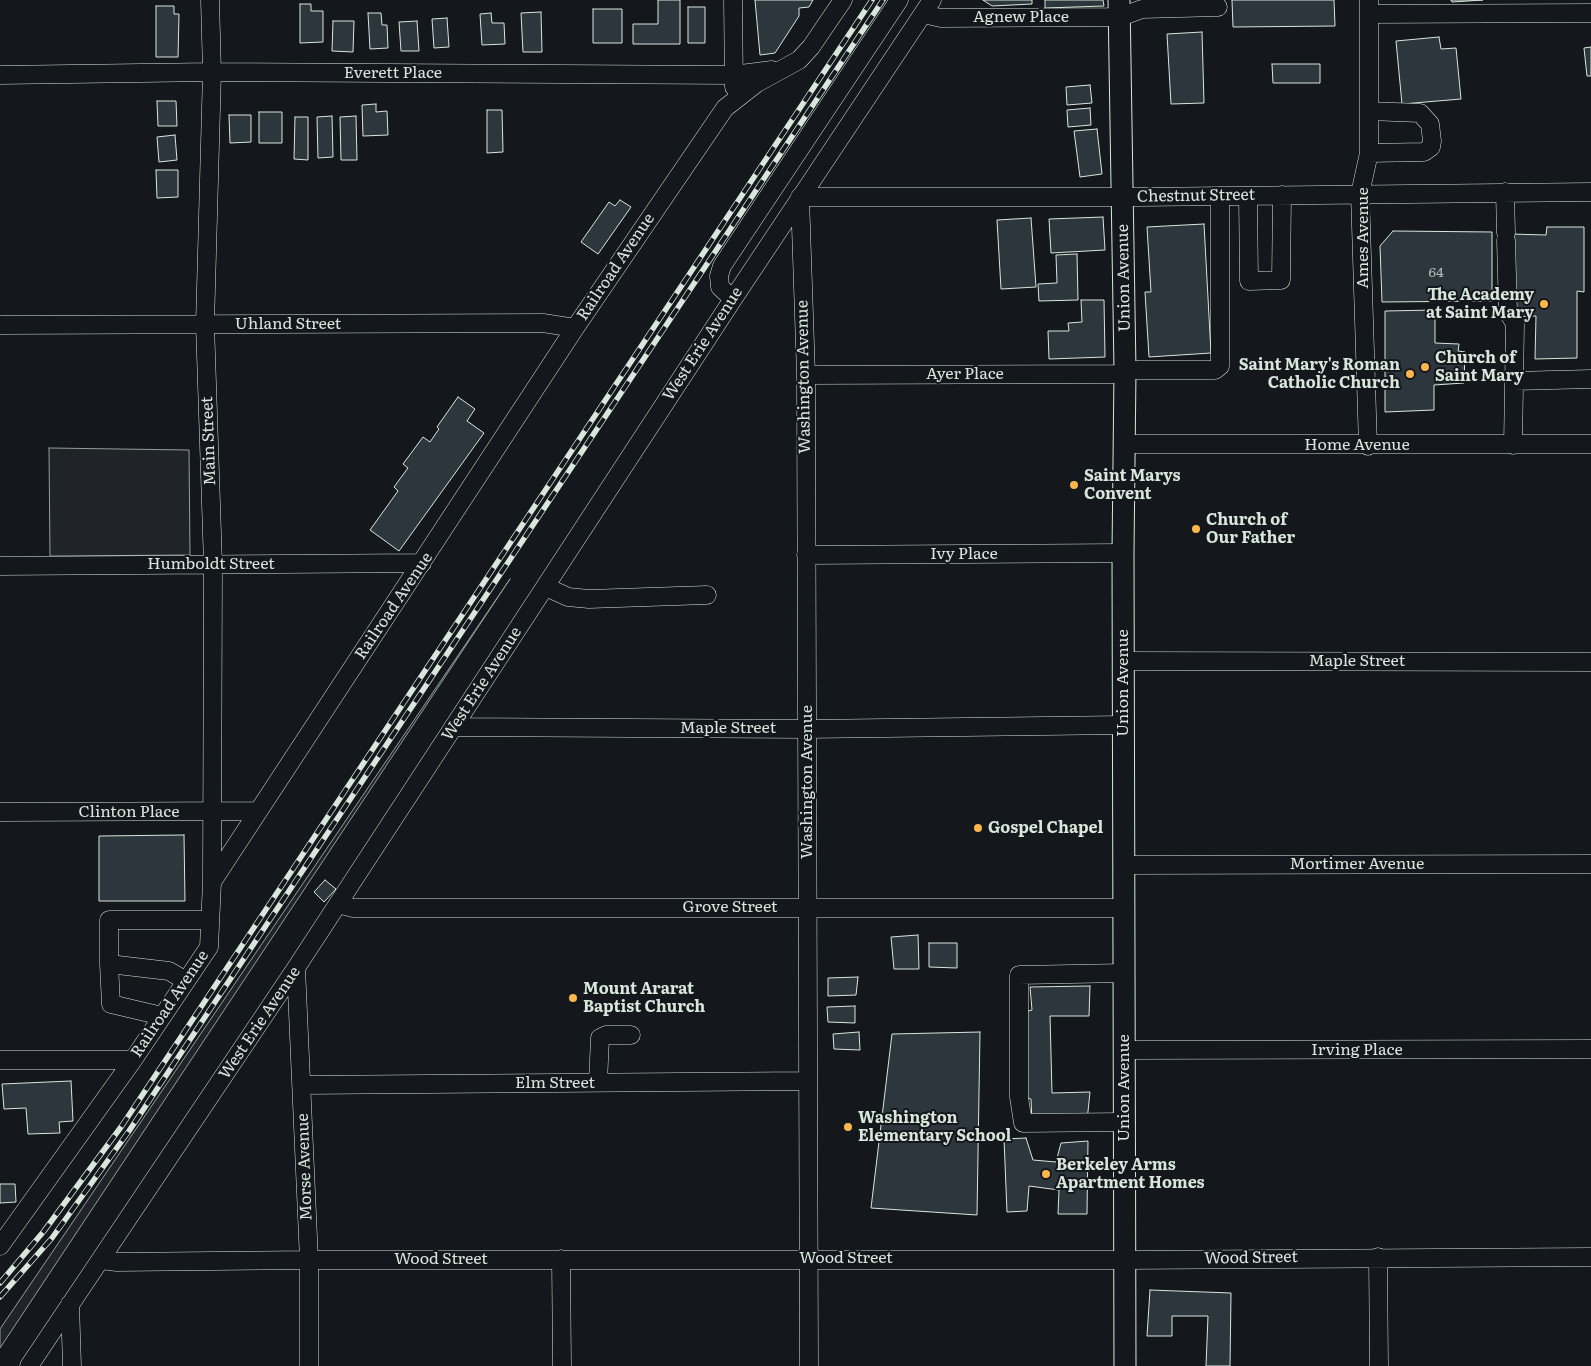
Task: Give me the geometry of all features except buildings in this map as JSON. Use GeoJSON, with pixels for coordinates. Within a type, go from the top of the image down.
{"type":"FeatureCollection","features":[{"type":"Feature","properties":{"kind":"main road","name":"Union Avenue"},"geometry":{"type":"LineString","coordinates":[[1119,9],[1125,372],[1123,444],[1125,1366]]}},
{"type":"Feature","properties":{"kind":"street","name":"Main Street"},"geometry":{"type":"LineString","coordinates":[[210,0],[212,72],[205,324],[213,564],[212,882]]}},
{"type":"Feature","properties":{"kind":"street"},"geometry":{"type":"LineString","coordinates":[[732,0],[734,99]]}},
{"type":"Feature","properties":{"kind":"street","name":"Railroad Avenue"},"geometry":{"type":"LineString","coordinates":[[0,1246],[133,1060],[209,947],[212,882],[575,328],[725,108],[734,99],[757,83],[799,60],[811,47],[843,0]]}},
{"type":"Feature","properties":{"kind":"street"},"geometry":{"type":"LineString","coordinates":[[732,299],[720,286],[718,276],[722,266],[899,0]]}},
{"type":"Feature","properties":{"kind":"street","name":"West Erie Avenue"},"geometry":{"type":"LineString","coordinates":[[29,1366],[102,1260],[296,968],[732,299],[928,7]]}},
{"type":"Feature","properties":{"kind":"street","name":"Agnew Place"},"geometry":{"type":"LineString","coordinates":[[928,7],[941,18],[1119,9],[1218,7]]}},
{"type":"Feature","properties":{"kind":"street"},"geometry":{"type":"LineString","coordinates":[[1369,7],[1568,7],[1591,13]]}},
{"type":"Feature","properties":{"kind":"street","name":"Ames Avenue"},"geometry":{"type":"LineString","coordinates":[[1368,446],[1360,194],[1369,153],[1369,7]]}},
{"type":"Feature","properties":{"kind":"street","name":"Everett Place"},"geometry":{"type":"LineString","coordinates":[[0,75],[212,72],[733,75],[785,69]]}},
{"type":"Feature","properties":{"kind":"street"},"geometry":{"type":"LineString","coordinates":[[1369,111],[1420,112],[1430,124],[1432,140],[1431,147],[1424,152],[1369,153]]}},
{"type":"Feature","properties":{"kind":"street"},"geometry":{"type":"LineString","coordinates":[[1505,192],[1508,312],[1515,324],[1513,445]]}},
{"type":"Feature","properties":{"kind":"street","name":"Chestnut Street"},"geometry":{"type":"LineString","coordinates":[[800,197],[1123,197],[1591,192]]}},
{"type":"Feature","properties":{"kind":"street"},"geometry":{"type":"LineString","coordinates":[[1248,196],[1249,281],[1281,280],[1282,195]]}},
{"type":"Feature","properties":{"kind":"street","name":"Ayer Place"},"geometry":{"type":"LineString","coordinates":[[806,375],[1215,370],[1220,366],[1220,196]]}},
{"type":"Feature","properties":{"kind":"street","name":"Washington Avenue"},"geometry":{"type":"LineString","coordinates":[[800,197],[806,375],[809,1366]]}},
{"type":"Feature","properties":{"kind":"street","name":"Uhland Street"},"geometry":{"type":"LineString","coordinates":[[0,325],[543,323],[575,328]]}},
{"type":"Feature","properties":{"kind":"street"},"geometry":{"type":"LineString","coordinates":[[1514,381],[1591,379]]}},
{"type":"Feature","properties":{"kind":"street","name":"Home Avenue"},"geometry":{"type":"LineString","coordinates":[[1123,444],[1368,446],[1591,444]]}},
{"type":"Feature","properties":{"kind":"street","name":"Ivy Place"},"geometry":{"type":"LineString","coordinates":[[806,555],[1123,553]]}},
{"type":"Feature","properties":{"kind":"street","name":"Humboldt Street"},"geometry":{"type":"LineString","coordinates":[[0,566],[422,563]]}},
{"type":"Feature","properties":{"kind":"street"},"geometry":{"type":"LineString","coordinates":[[546,586],[568,597],[589,599],[707,595]]}},
{"type":"Feature","properties":{"kind":"street","name":"Maple Street"},"geometry":{"type":"LineString","coordinates":[[1123,661],[1591,662]]}},
{"type":"Feature","properties":{"kind":"street","name":"Maple Street"},"geometry":{"type":"LineString","coordinates":[[453,728],[807,729],[1123,725]]}},
{"type":"Feature","properties":{"kind":"street","name":"Clinton Place"},"geometry":{"type":"LineString","coordinates":[[0,812],[258,811]]}},
{"type":"Feature","properties":{"kind":"street","name":"Mortimer Avenue"},"geometry":{"type":"LineString","coordinates":[[1124,865],[1591,864]]}},
{"type":"Feature","properties":{"kind":"street","name":"Grove Street"},"geometry":{"type":"LineString","coordinates":[[338,904],[353,908],[1123,908]]}},
{"type":"Feature","properties":{"kind":"street"},"geometry":{"type":"LineString","coordinates":[[162,1016],[111,1004],[109,920],[210,920]]}},
{"type":"Feature","properties":{"kind":"street"},"geometry":{"type":"LineString","coordinates":[[109,964],[169,971],[186,981]]}},
{"type":"Feature","properties":{"kind":"street","name":"Morse Avenue"},"geometry":{"type":"LineString","coordinates":[[296,968],[309,1260],[309,1366]]}},
{"type":"Feature","properties":{"kind":"street"},"geometry":{"type":"LineString","coordinates":[[1124,973],[1019,976],[1019,1097],[1023,1122],[1124,1122]]}},
{"type":"Feature","properties":{"kind":"street"},"geometry":{"type":"LineString","coordinates":[[598,1082],[600,1038],[606,1034],[632,1035]]}},
{"type":"Feature","properties":{"kind":"street","name":"Irving Place"},"geometry":{"type":"LineString","coordinates":[[1124,1050],[1591,1049]]}},
{"type":"Feature","properties":{"kind":"street"},"geometry":{"type":"LineString","coordinates":[[0,1060],[133,1060]]}},
{"type":"Feature","properties":{"kind":"street","name":"Elm Street"},"geometry":{"type":"LineString","coordinates":[[302,1085],[808,1081]]}},
{"type":"Feature","properties":{"kind":"street"},"geometry":{"type":"LineString","coordinates":[[1378,1257],[1379,1366]]}},
{"type":"Feature","properties":{"kind":"street","name":"Wood Street"},"geometry":{"type":"LineString","coordinates":[[102,1260],[118,1262],[809,1258],[1125,1260],[1591,1257]]}},
{"type":"Feature","properties":{"kind":"street"},"geometry":{"type":"LineString","coordinates":[[561,1259],[562,1366]]}},
{"type":"Feature","properties":{"kind":"street"},"geometry":{"type":"LineString","coordinates":[[70,1304],[72,1366]]}},
{"type":"Feature","properties":{"kind":"shaded area"},"geometry":{"type":"Polygon","coordinates":[[[49,448],[189,450],[190,555],[50,556],[49,448]]]}},
{"type":"Feature","properties":{"kind":"shaded area"},"geometry":{"type":"Polygon","coordinates":[[[510,579],[0,1348],[0,1329],[510,579]]]}},
{"type":"Feature","properties":{"kind":"railway"},"geometry":{"type":"LineString","coordinates":[[0,1283],[44,1231],[121,1127],[872,0]]}},
{"type":"Feature","properties":{"kind":"railway"},"geometry":{"type":"LineString","coordinates":[[0,1297],[52,1238],[129,1131],[883,0]]}},
{"type":"Feature","properties":{"kind":"place","name":"The Academy at Saint Mary"},"geometry":{"type":"Point","coordinates":[1544,304]}},
{"type":"Feature","properties":{"kind":"place","name":"Church of Saint Mary"},"geometry":{"type":"Point","coordinates":[1425,367]}},
{"type":"Feature","properties":{"kind":"place","name":"Saint Mary's Roman Catholic Church"},"geometry":{"type":"Point","coordinates":[1410,374]}},
{"type":"Feature","properties":{"kind":"place","name":"Saint Marys Convent"},"geometry":{"type":"Point","coordinates":[1074,485]}},
{"type":"Feature","properties":{"kind":"place","name":"Church of Our Father"},"geometry":{"type":"Point","coordinates":[1196,529]}},
{"type":"Feature","properties":{"kind":"place","name":"Gospel Chapel"},"geometry":{"type":"Point","coordinates":[978,828]}},
{"type":"Feature","properties":{"kind":"place","name":"Mount Ararat Baptist Church"},"geometry":{"type":"Point","coordinates":[573,998]}},
{"type":"Feature","properties":{"kind":"place","name":"Washington Elementary School"},"geometry":{"type":"Point","coordinates":[848,1127]}},
{"type":"Feature","properties":{"kind":"place","name":"Berkeley Arms Apartment Homes"},"geometry":{"type":"Point","coordinates":[1046,1174]}}]}
